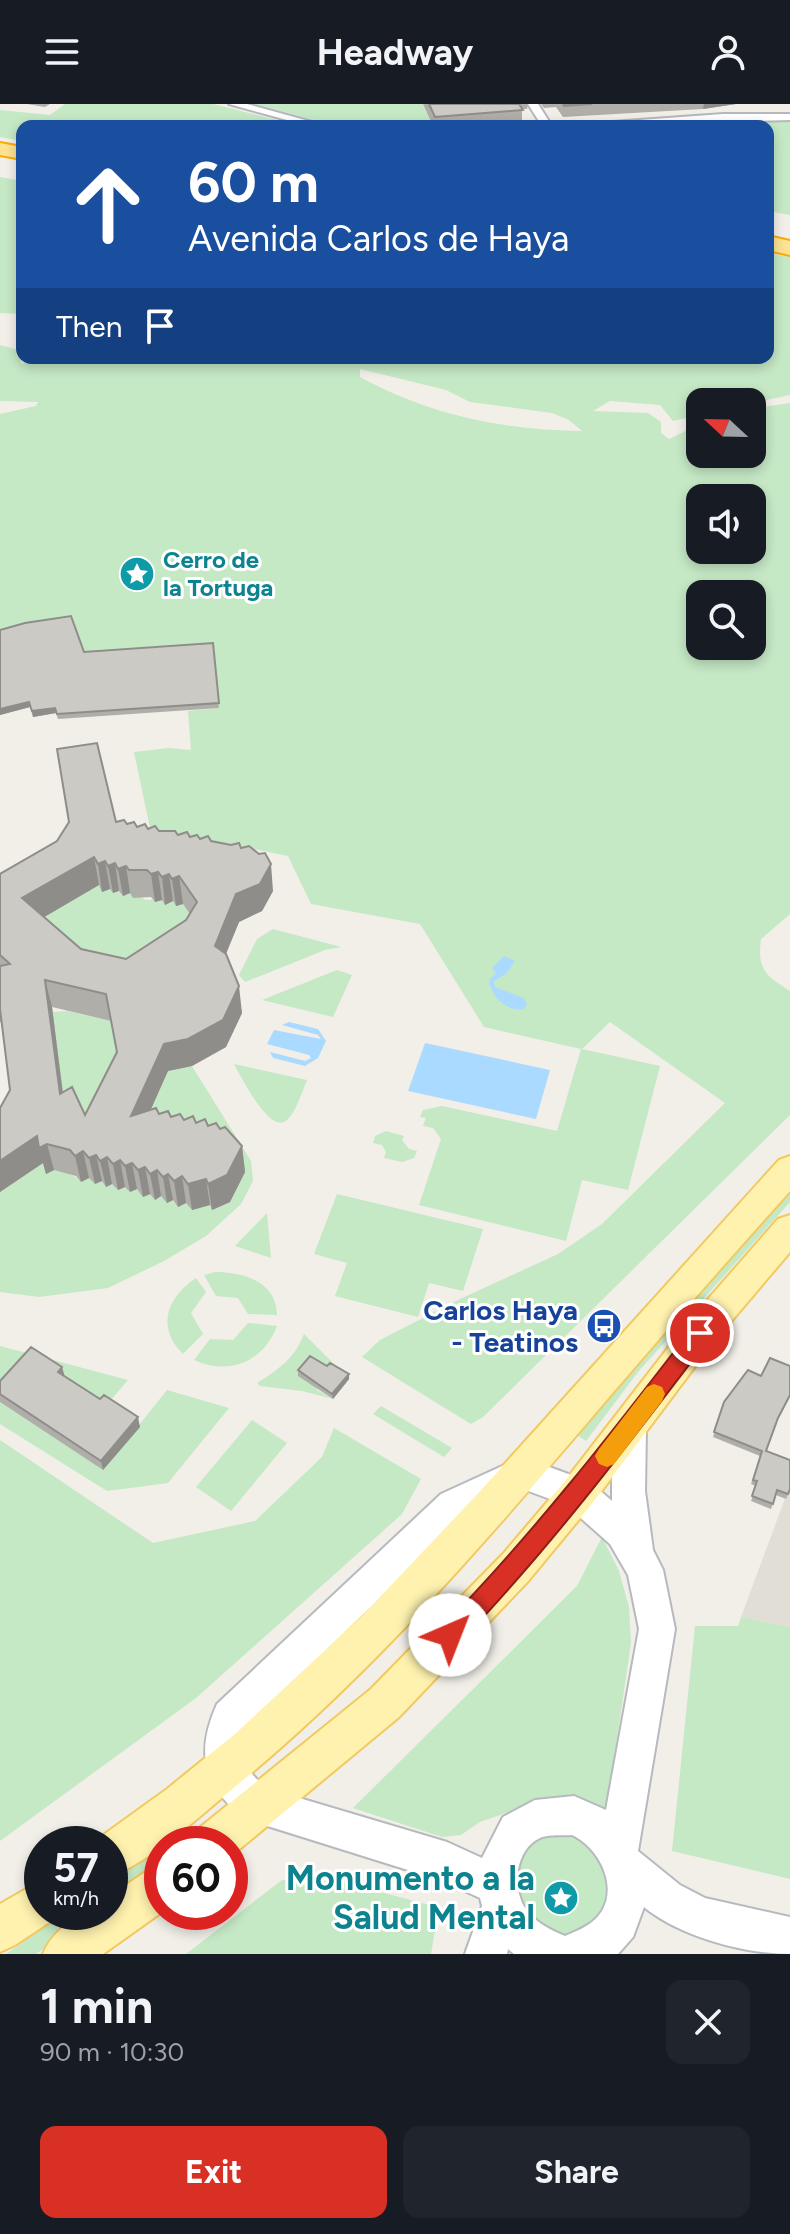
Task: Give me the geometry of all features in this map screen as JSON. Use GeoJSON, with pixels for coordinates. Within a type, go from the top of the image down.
{"type":"FeatureCollection","features":[{"type":"Feature","properties":{"kind":"main road"},"geometry":{"type":"LineString","coordinates":[[128,1842],[228,1766],[349,1660],[473,1530],[672,1299],[790,1169]]}},
{"type":"Feature","properties":{"kind":"main road"},"geometry":{"type":"LineString","coordinates":[[234,1826],[385,1703],[516,1567],[578,1493],[700,1333],[790,1229]]}},
{"type":"Feature","properties":{"kind":"main road"},"geometry":{"type":"LineString","coordinates":[[629,1428],[628,1491],[636,1555]]}},
{"type":"Feature","properties":{"kind":"main road"},"geometry":{"type":"LineString","coordinates":[[522,1473],[578,1493],[622,1532],[645,1570],[657,1629],[622,1859],[627,1900],[609,1945],[571,1954]]}},
{"type":"Feature","properties":{"kind":"main road"},"geometry":{"type":"LineString","coordinates":[[228,1766],[236,1788],[259,1805],[447,1862],[499,1896],[516,1932],[538,1949],[559,1954]]}},
{"type":"Feature","properties":{"kind":"main road"},"geometry":{"type":"LineString","coordinates":[[486,1954],[499,1896],[500,1858],[512,1836],[531,1820],[555,1814],[579,1817],[602,1830],[622,1859],[666,1899],[700,1917],[790,1937]]}},
{"type":"Feature","properties":{"kind":"main road"},"geometry":{"type":"LineString","coordinates":[[65,1954],[144,1899]]}},
{"type":"Feature","properties":{"kind":"main road"},"geometry":{"type":"LineString","coordinates":[[0,1930],[24,1914]]}},
{"type":"Feature","properties":{"kind":"street"},"geometry":{"type":"LineString","coordinates":[[234,104],[298,120]]}},
{"type":"Feature","properties":{"kind":"street"},"geometry":{"type":"LineString","coordinates":[[723,117],[783,104],[790,115]]}},
{"type":"Feature","properties":{"kind":"street"},"geometry":{"type":"LineString","coordinates":[[681,120],[790,115]]}},
{"type":"Feature","properties":{"kind":"shaded area"},"geometry":{"type":"Polygon","coordinates":[[[790,1485],[790,1627],[741,1617],[790,1485]]]}},
{"type":"Feature","properties":{"kind":"green space"},"geometry":{"type":"Polygon","coordinates":[[[65,104],[213,104],[277,120],[16,120],[16,140],[0,137],[0,110],[50,115],[65,104]]]}},
{"type":"Feature","properties":{"kind":"green space"},"geometry":{"type":"Polygon","coordinates":[[[254,104],[423,104],[430,120],[314,120],[254,104]]]}},
{"type":"Feature","properties":{"kind":"green space"},"geometry":{"type":"Polygon","coordinates":[[[774,121],[790,121],[790,215],[774,212],[774,121]]]}},
{"type":"Feature","properties":{"kind":"green space"},"geometry":{"type":"Polygon","coordinates":[[[0,177],[16,180],[16,314],[0,313],[0,177]]]}},
{"type":"Feature","properties":{"kind":"green space"},"geometry":{"type":"Polygon","coordinates":[[[774,254],[790,257],[790,395],[766,400],[766,388],[686,388],[686,418],[673,421],[660,405],[610,401],[593,411],[648,413],[661,422],[661,433],[669,439],[686,431],[686,468],[766,468],[766,406],[790,403],[790,914],[761,939],[760,958],[765,971],[790,991],[790,1115],[483,1417],[471,1424],[362,1357],[380,1340],[558,1254],[602,1224],[725,1103],[610,1022],[582,1049],[660,1066],[628,1190],[582,1180],[566,1241],[419,1205],[441,1139],[433,1128],[423,1126],[426,1118],[420,1117],[423,1110],[442,1106],[557,1131],[581,1049],[484,1027],[420,924],[311,904],[288,856],[150,828],[134,752],[169,748],[191,750],[188,711],[219,708],[214,657],[85,658],[0,637],[0,414],[36,406],[38,402],[0,401],[0,345],[16,349],[16,364],[774,364],[774,254]],[[360,369],[360,377],[440,411],[523,427],[582,431],[569,420],[552,413],[470,402],[446,390],[360,369]]]}},
{"type":"Feature","properties":{"kind":"green space"},"geometry":{"type":"Polygon","coordinates":[[[99,885],[103,891],[130,892],[145,900],[162,899],[165,904],[173,901],[176,906],[183,904],[187,909],[211,911],[131,986],[29,926],[99,885]]]}},
{"type":"Feature","properties":{"kind":"green space"},"geometry":{"type":"Polygon","coordinates":[[[273,929],[341,947],[325,950],[245,982],[239,975],[257,939],[273,929]]]}},
{"type":"Feature","properties":{"kind":"green space"},"geometry":{"type":"Polygon","coordinates":[[[337,970],[352,975],[333,1017],[262,1000],[337,970]]]}},
{"type":"Feature","properties":{"kind":"green space"},"geometry":{"type":"Polygon","coordinates":[[[67,1011],[111,1021],[122,1079],[99,1125],[66,1120],[52,1012],[67,1011]]]}},
{"type":"Feature","properties":{"kind":"green space"},"geometry":{"type":"Polygon","coordinates":[[[234,1064],[307,1080],[287,1120],[280,1123],[265,1112],[234,1064]]]}},
{"type":"Feature","properties":{"kind":"green space"},"geometry":{"type":"Polygon","coordinates":[[[192,1066],[251,1161],[253,1181],[241,1204],[206,1236],[108,1288],[39,1297],[0,1292],[0,1192],[43,1163],[81,1182],[89,1178],[95,1184],[102,1181],[106,1187],[112,1184],[118,1190],[125,1187],[130,1192],[137,1189],[143,1196],[150,1194],[155,1200],[161,1196],[173,1200],[178,1207],[186,1203],[192,1209],[210,1205],[212,1209],[231,1201],[234,1194],[139,1134],[168,1071],[192,1066]]]}},
{"type":"Feature","properties":{"kind":"green space"},"geometry":{"type":"Polygon","coordinates":[[[386,1131],[404,1136],[402,1140],[409,1149],[417,1151],[414,1158],[402,1162],[384,1158],[386,1152],[382,1145],[373,1143],[375,1136],[386,1131]]]}},
{"type":"Feature","properties":{"kind":"green space"},"geometry":{"type":"Polygon","coordinates":[[[790,1182],[790,1202],[638,1372],[586,1441],[574,1433],[790,1182]]]}},
{"type":"Feature","properties":{"kind":"green space"},"geometry":{"type":"Polygon","coordinates":[[[337,1194],[483,1229],[463,1291],[429,1283],[418,1317],[335,1296],[347,1263],[314,1254],[337,1194]]]}},
{"type":"Feature","properties":{"kind":"green space"},"geometry":{"type":"Polygon","coordinates":[[[267,1213],[271,1258],[235,1246],[267,1213]]]}},
{"type":"Feature","properties":{"kind":"green space"},"geometry":{"type":"Polygon","coordinates":[[[215,1272],[236,1274],[265,1286],[275,1303],[277,1315],[248,1314],[238,1298],[216,1296],[204,1275],[215,1272]]]}},
{"type":"Feature","properties":{"kind":"green space"},"geometry":{"type":"Polygon","coordinates":[[[196,1278],[206,1292],[191,1313],[203,1334],[183,1354],[170,1334],[168,1313],[178,1294],[196,1278]]]}},
{"type":"Feature","properties":{"kind":"green space"},"geometry":{"type":"Polygon","coordinates":[[[248,1323],[277,1326],[263,1349],[254,1357],[232,1366],[207,1365],[194,1360],[210,1339],[233,1340],[248,1323]]]}},
{"type":"Feature","properties":{"kind":"green space"},"geometry":{"type":"Polygon","coordinates":[[[304,1334],[349,1379],[317,1387],[333,1399],[257,1383],[285,1363],[304,1334]]]}},
{"type":"Feature","properties":{"kind":"green space"},"geometry":{"type":"Polygon","coordinates":[[[0,1346],[128,1380],[103,1409],[0,1395],[0,1346]]]}},
{"type":"Feature","properties":{"kind":"green space"},"geometry":{"type":"Polygon","coordinates":[[[167,1390],[229,1408],[168,1483],[107,1491],[0,1424],[0,1402],[103,1470],[167,1390]]]}},
{"type":"Feature","properties":{"kind":"green space"},"geometry":{"type":"Polygon","coordinates":[[[381,1406],[452,1448],[444,1457],[373,1414],[381,1406]]]}},
{"type":"Feature","properties":{"kind":"green space"},"geometry":{"type":"Polygon","coordinates":[[[252,1420],[287,1443],[231,1511],[196,1487],[252,1420]]]}},
{"type":"Feature","properties":{"kind":"green space"},"geometry":{"type":"Polygon","coordinates":[[[334,1428],[421,1479],[402,1514],[196,1698],[0,1841],[0,1440],[153,1543],[255,1521],[322,1457],[334,1428]]]}},
{"type":"Feature","properties":{"kind":"green space"},"geometry":{"type":"Polygon","coordinates":[[[602,1537],[619,1571],[629,1607],[631,1643],[606,1814],[575,1801],[548,1798],[480,1822],[461,1835],[442,1837],[353,1808],[577,1586],[602,1537]]]}},
{"type":"Feature","properties":{"kind":"green space"},"geometry":{"type":"Polygon","coordinates":[[[741,1617],[790,1627],[790,1879],[672,1851],[695,1626],[738,1626],[741,1617]]]}},
{"type":"Feature","properties":{"kind":"green space"},"geometry":{"type":"Polygon","coordinates":[[[569,1832],[586,1841],[600,1855],[609,1872],[611,1892],[599,1923],[584,1931],[562,1936],[547,1931],[517,1904],[516,1873],[522,1852],[529,1844],[569,1832]]]}},
{"type":"Feature","properties":{"kind":"green space"},"geometry":{"type":"Polygon","coordinates":[[[144,1855],[144,1876],[128,1888],[128,1867],[144,1855]]]}},
{"type":"Feature","properties":{"kind":"green space"},"geometry":{"type":"Polygon","coordinates":[[[282,1880],[343,1882],[433,1906],[438,1912],[431,1954],[186,1954],[217,1930],[248,1930],[248,1906],[282,1880]]]}},
{"type":"Feature","properties":{"kind":"green space"},"geometry":{"type":"Polygon","coordinates":[[[40,1930],[70,1930],[36,1954],[6,1954],[40,1930]]]}},
{"type":"Feature","properties":{"kind":"water"},"geometry":{"type":"Polygon","coordinates":[[[504,956],[515,961],[507,973],[494,981],[495,987],[524,998],[527,1005],[524,1009],[506,1005],[496,997],[490,986],[489,980],[496,973],[492,968],[504,956]]]}},
{"type":"Feature","properties":{"kind":"water"},"geometry":{"type":"Polygon","coordinates":[[[289,1022],[318,1029],[326,1041],[318,1058],[305,1066],[273,1058],[270,1052],[305,1061],[311,1058],[309,1055],[267,1044],[274,1030],[321,1039],[318,1035],[282,1025],[289,1022]]]}},
{"type":"Feature","properties":{"kind":"water"},"geometry":{"type":"Polygon","coordinates":[[[425,1043],[550,1070],[536,1119],[408,1091],[425,1043]]]}},
{"type":"Feature","properties":{"kind":"building"},"geometry":{"type":"Polygon","coordinates":[[[429,104],[519,104],[523,110],[435,117],[429,104]]]}},
{"type":"Feature","properties":{"kind":"building"},"geometry":{"type":"Polygon","coordinates":[[[71,616],[84,652],[213,643],[219,703],[57,714],[55,708],[32,711],[29,702],[0,709],[0,630],[71,616]]]}},
{"type":"Feature","properties":{"kind":"building"},"geometry":{"type":"Polygon","coordinates":[[[97,743],[116,822],[134,822],[137,827],[145,824],[148,829],[155,826],[159,831],[175,831],[178,835],[187,832],[190,837],[197,835],[200,839],[208,836],[211,841],[231,845],[239,843],[241,848],[249,846],[259,854],[265,853],[271,864],[260,884],[236,894],[215,946],[226,954],[239,986],[223,1020],[188,1039],[164,1044],[131,1116],[156,1108],[159,1114],[168,1111],[171,1117],[180,1114],[184,1120],[193,1116],[196,1123],[205,1119],[208,1126],[216,1123],[220,1129],[225,1127],[242,1146],[227,1175],[208,1184],[206,1179],[188,1184],[182,1176],[174,1181],[168,1174],[163,1177],[157,1170],[150,1174],[145,1167],[138,1170],[132,1163],[125,1166],[120,1160],[113,1164],[107,1157],[100,1161],[96,1155],[89,1158],[83,1151],[75,1156],[70,1150],[47,1144],[39,1148],[37,1136],[0,1161],[0,1108],[10,1090],[0,1009],[0,966],[10,964],[0,955],[0,874],[57,841],[69,822],[57,749],[97,743]],[[94,857],[22,898],[81,949],[126,959],[186,920],[197,902],[179,876],[172,879],[169,874],[162,877],[158,872],[151,874],[147,870],[129,870],[126,866],[118,869],[115,863],[108,866],[105,861],[98,864],[94,857]],[[45,980],[60,1094],[72,1087],[85,1115],[117,1052],[106,994],[45,980]]]}},
{"type":"Feature","properties":{"kind":"building"},"geometry":{"type":"Polygon","coordinates":[[[31,1347],[62,1367],[58,1372],[100,1399],[104,1395],[138,1417],[101,1461],[0,1394],[0,1381],[31,1347]]]}},
{"type":"Feature","properties":{"kind":"building"},"geometry":{"type":"Polygon","coordinates":[[[310,1356],[349,1374],[332,1394],[298,1370],[310,1356]]]}},
{"type":"Feature","properties":{"kind":"building"},"geometry":{"type":"Polygon","coordinates":[[[770,1358],[790,1366],[790,1395],[766,1451],[790,1460],[790,1489],[788,1494],[777,1490],[773,1504],[752,1496],[757,1481],[753,1480],[762,1451],[714,1432],[724,1402],[748,1370],[761,1376],[770,1358]]]}},
{"type":"Feature","properties":{"kind":"slow traffic"},"geometry":{"type":"LineString","coordinates":[[607,1456],[654,1394]]}},
{"type":"Feature","properties":{"kind":"place","name":"Cerro de la Tortuga"},"geometry":{"type":"Point","coordinates":[137,574]}},
{"type":"Feature","properties":{"kind":"place","name":"Carlos Haya - Teatinos"},"geometry":{"type":"Point","coordinates":[604,1326]}},
{"type":"Feature","properties":{"kind":"place","name":"Monumento a la Salud Mental"},"geometry":{"type":"Point","coordinates":[561,1898]}},
{"type":"Feature","properties":{"kind":"route"},"geometry":{"type":"LineString","coordinates":[[450,1635],[516,1567],[578,1493],[700,1333]]}}]}
